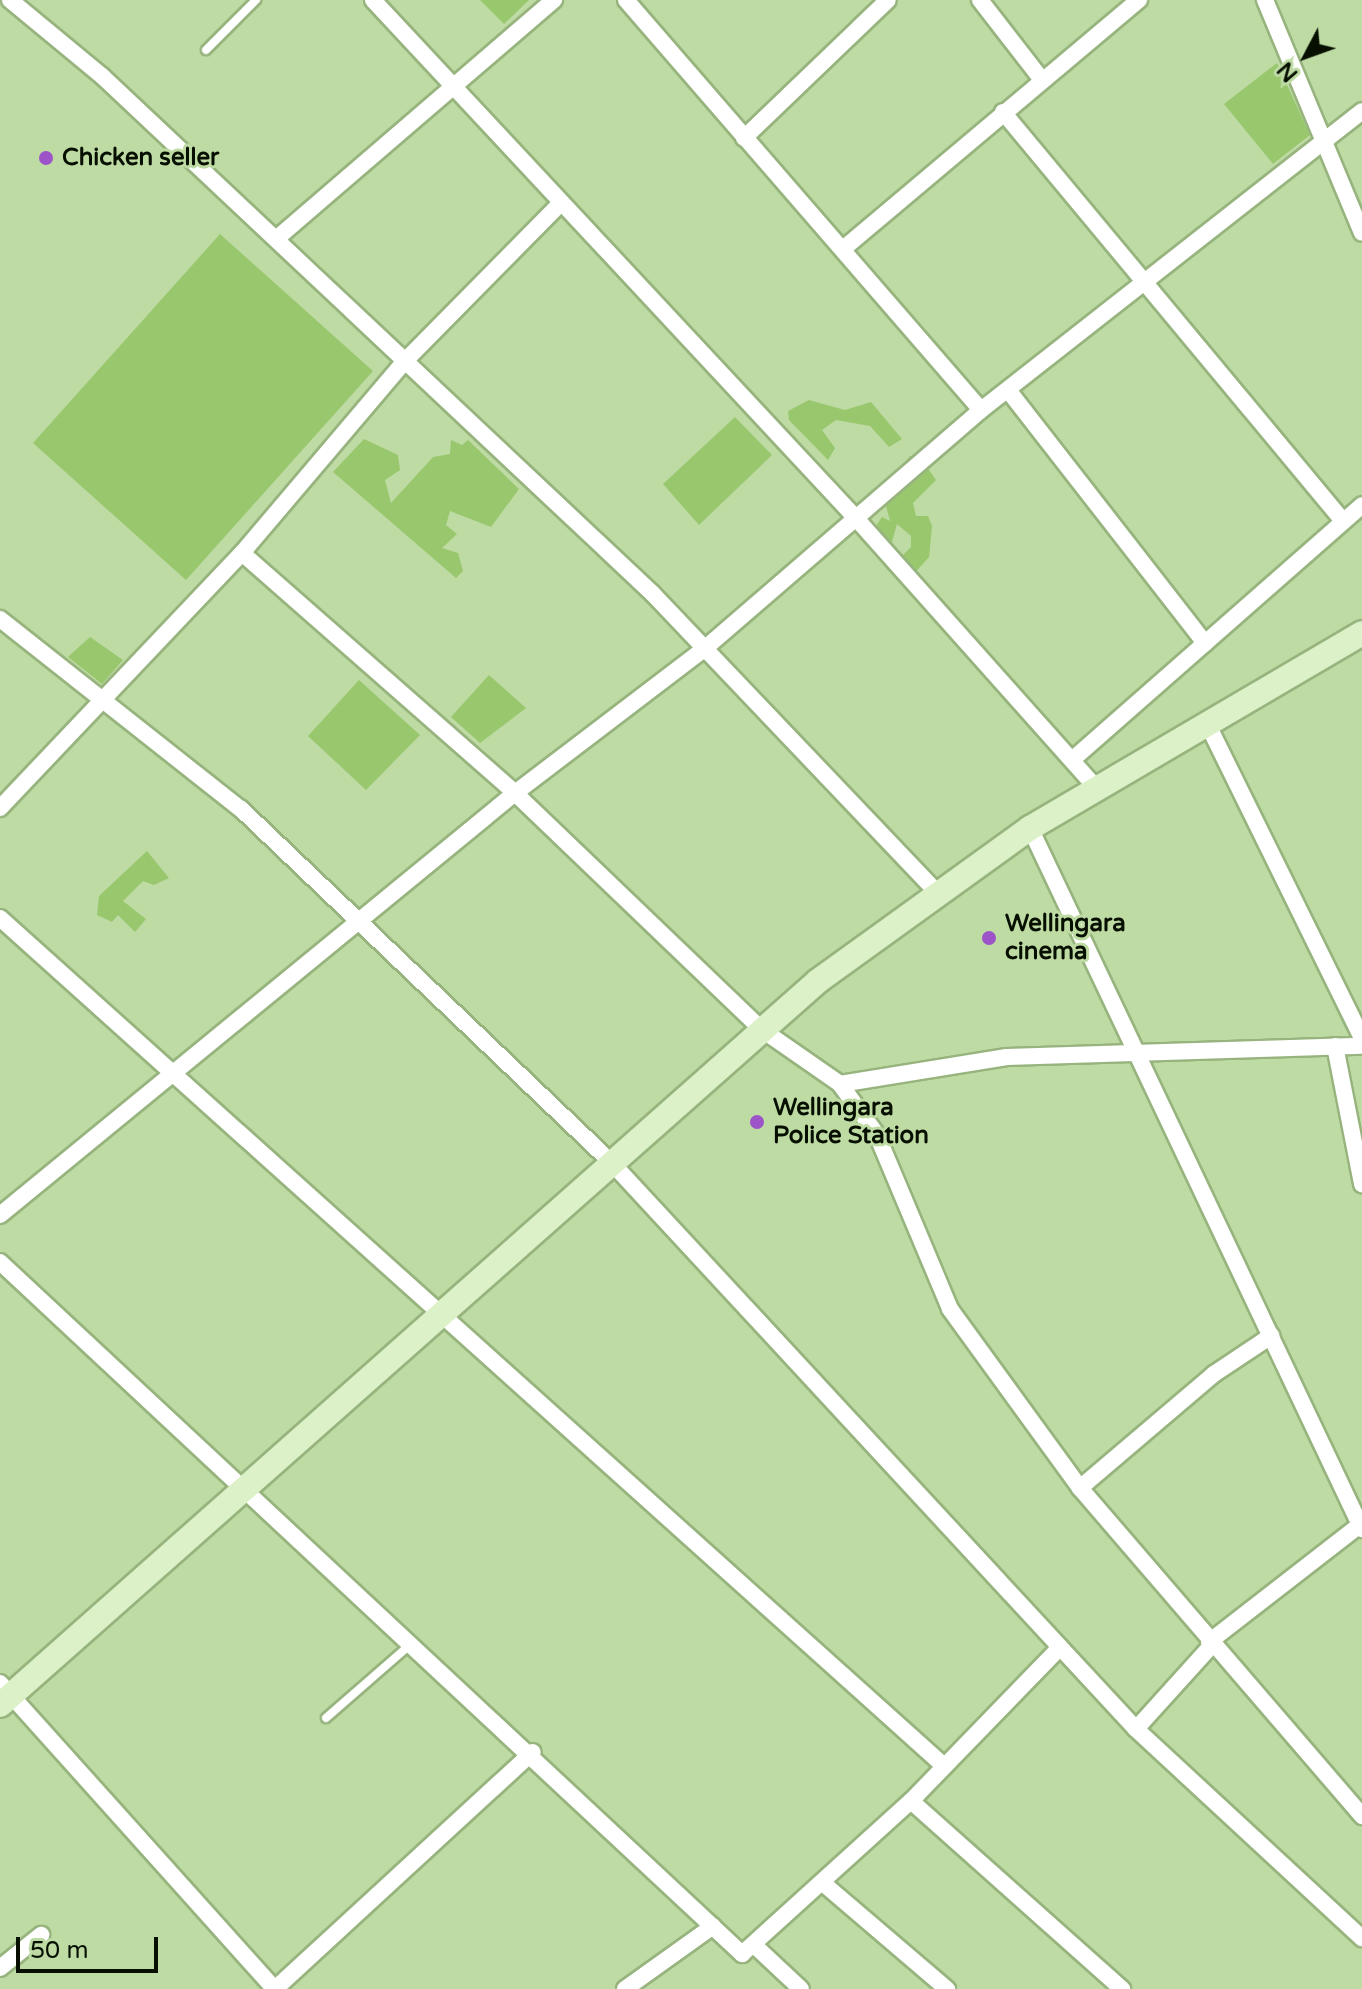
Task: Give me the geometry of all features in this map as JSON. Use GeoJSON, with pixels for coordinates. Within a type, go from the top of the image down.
{"type":"FeatureCollection","features":[{"type":"Feature","properties":{"kind":"street"},"geometry":{"type":"LineString","coordinates":[[10,0],[276,239],[652,593],[935,890]]}},
{"type":"Feature","properties":{"kind":"street"},"geometry":{"type":"LineString","coordinates":[[373,0],[459,89],[559,205],[854,516],[1098,790]]}},
{"type":"Feature","properties":{"kind":"street"},"geometry":{"type":"LineString","coordinates":[[276,239],[459,89],[554,0]]}},
{"type":"Feature","properties":{"kind":"street"},"geometry":{"type":"LineString","coordinates":[[626,0],[981,410]]}},
{"type":"Feature","properties":{"kind":"street"},"geometry":{"type":"LineString","coordinates":[[744,138],[888,0]]}},
{"type":"Feature","properties":{"kind":"street"},"geometry":{"type":"LineString","coordinates":[[980,0],[1042,80]]}},
{"type":"Feature","properties":{"kind":"street"},"geometry":{"type":"LineString","coordinates":[[1265,0],[1362,233]]}},
{"type":"Feature","properties":{"kind":"street"},"geometry":{"type":"LineString","coordinates":[[843,249],[1136,1]]}},
{"type":"Feature","properties":{"kind":"street"},"geometry":{"type":"LineString","coordinates":[[0,1215],[362,923],[515,793],[703,650],[854,516],[981,410],[1362,111]]}},
{"type":"Feature","properties":{"kind":"street"},"geometry":{"type":"LineString","coordinates":[[1003,112],[1140,285],[1343,521]]}},
{"type":"Feature","properties":{"kind":"street"},"geometry":{"type":"LineString","coordinates":[[0,808],[242,553],[405,361],[559,205]]}},
{"type":"Feature","properties":{"kind":"street"},"geometry":{"type":"LineString","coordinates":[[1008,390],[1205,643]]}},
{"type":"Feature","properties":{"kind":"street"},"geometry":{"type":"LineString","coordinates":[[1072,760],[1362,505]]}},
{"type":"Feature","properties":{"kind":"street"},"geometry":{"type":"LineString","coordinates":[[242,553],[515,793],[761,1029],[840,1084],[877,1135],[950,1309],[1080,1488],[1362,1816]]}},
{"type":"Feature","properties":{"kind":"street"},"geometry":{"type":"LineString","coordinates":[[0,619],[241,809],[612,1163],[1136,1729],[1362,1938]]}},
{"type":"Feature","properties":{"kind":"street"},"geometry":{"type":"LineString","coordinates":[[533,1752],[275,1989],[3,1695],[761,1029],[935,890],[1030,828],[1362,633]]}},
{"type":"Feature","properties":{"kind":"street"},"geometry":{"type":"LineString","coordinates":[[1208,725],[1362,1038]]}},
{"type":"Feature","properties":{"kind":"street"},"geometry":{"type":"LineString","coordinates":[[1030,828],[1360,1521],[1211,1644],[1136,1729]]}},
{"type":"Feature","properties":{"kind":"street"},"geometry":{"type":"LineString","coordinates":[[0,918],[944,1766]]}},
{"type":"Feature","properties":{"kind":"street"},"geometry":{"type":"LineString","coordinates":[[1335,1046],[1362,1184]]}},
{"type":"Feature","properties":{"kind":"street"},"geometry":{"type":"LineString","coordinates":[[840,1084],[1007,1057],[1362,1046]]}},
{"type":"Feature","properties":{"kind":"street"},"geometry":{"type":"LineString","coordinates":[[0,1262],[533,1752],[742,1954],[824,1884],[911,1801],[1060,1647]]}},
{"type":"Feature","properties":{"kind":"street"},"geometry":{"type":"LineString","coordinates":[[1080,1488],[1214,1374],[1271,1336]]}},
{"type":"Feature","properties":{"kind":"street"},"geometry":{"type":"LineString","coordinates":[[911,1801],[1122,1989]]}},
{"type":"Feature","properties":{"kind":"street"},"geometry":{"type":"LineString","coordinates":[[824,1884],[947,1989]]}},
{"type":"Feature","properties":{"kind":"street"},"geometry":{"type":"LineString","coordinates":[[628,1988],[713,1926]]}},
{"type":"Feature","properties":{"kind":"street"},"geometry":{"type":"LineString","coordinates":[[0,1968],[41,1935]]}},
{"type":"Feature","properties":{"kind":"street"},"geometry":{"type":"LineString","coordinates":[[754,1945],[801,1989]]}},
{"type":"Feature","properties":{"kind":"lane"},"geometry":{"type":"LineString","coordinates":[[206,50],[256,0]]}},
{"type":"Feature","properties":{"kind":"lane"},"geometry":{"type":"LineString","coordinates":[[326,1718],[413,1643]]}},
{"type":"Feature","properties":{"kind":"green space"},"geometry":{"type":"Polygon","coordinates":[[[480,0],[529,0],[504,24],[480,0]]]}},
{"type":"Feature","properties":{"kind":"green space"},"geometry":{"type":"Polygon","coordinates":[[[1277,63],[1310,135],[1273,164],[1224,104],[1277,63]]]}},
{"type":"Feature","properties":{"kind":"green space"},"geometry":{"type":"Polygon","coordinates":[[[220,234],[373,371],[186,580],[33,443],[220,234]]]}},
{"type":"Feature","properties":{"kind":"green space"},"geometry":{"type":"Polygon","coordinates":[[[809,400],[845,410],[871,402],[902,439],[889,447],[870,426],[836,420],[822,430],[835,448],[828,460],[789,420],[788,411],[809,400]]]}},
{"type":"Feature","properties":{"kind":"green space"},"geometry":{"type":"Polygon","coordinates":[[[735,417],[772,455],[699,525],[663,484],[735,417]]]}},
{"type":"Feature","properties":{"kind":"green space"},"geometry":{"type":"Polygon","coordinates":[[[364,439],[398,455],[400,470],[385,480],[391,503],[433,457],[450,454],[451,440],[462,445],[468,440],[519,489],[491,527],[450,511],[446,525],[457,534],[442,548],[458,553],[463,571],[456,578],[333,472],[364,439]]]}},
{"type":"Feature","properties":{"kind":"green space"},"geometry":{"type":"Polygon","coordinates":[[[910,456],[920,457],[936,480],[913,503],[916,516],[928,516],[932,526],[929,557],[912,576],[899,559],[911,547],[911,536],[897,524],[890,549],[876,526],[882,517],[890,521],[885,502],[898,493],[891,480],[910,456]]]}},
{"type":"Feature","properties":{"kind":"green space"},"geometry":{"type":"Polygon","coordinates":[[[90,637],[123,660],[102,684],[68,657],[90,637]]]}},
{"type":"Feature","properties":{"kind":"green space"},"geometry":{"type":"Polygon","coordinates":[[[489,675],[526,708],[480,743],[451,717],[489,675]]]}},
{"type":"Feature","properties":{"kind":"green space"},"geometry":{"type":"Polygon","coordinates":[[[359,680],[420,735],[366,790],[308,736],[359,680]]]}},
{"type":"Feature","properties":{"kind":"green space"},"geometry":{"type":"Polygon","coordinates":[[[147,851],[169,878],[154,885],[143,881],[123,901],[146,919],[135,932],[118,915],[112,922],[97,915],[99,896],[147,851]]]}},
{"type":"Feature","properties":{"kind":"place","name":"Chicken seller"},"geometry":{"type":"Point","coordinates":[46,158]}},
{"type":"Feature","properties":{"kind":"place","name":"Wellingara cinema"},"geometry":{"type":"Point","coordinates":[989,938]}},
{"type":"Feature","properties":{"kind":"place","name":"Wellingara Police Station"},"geometry":{"type":"Point","coordinates":[757,1122]}}]}
